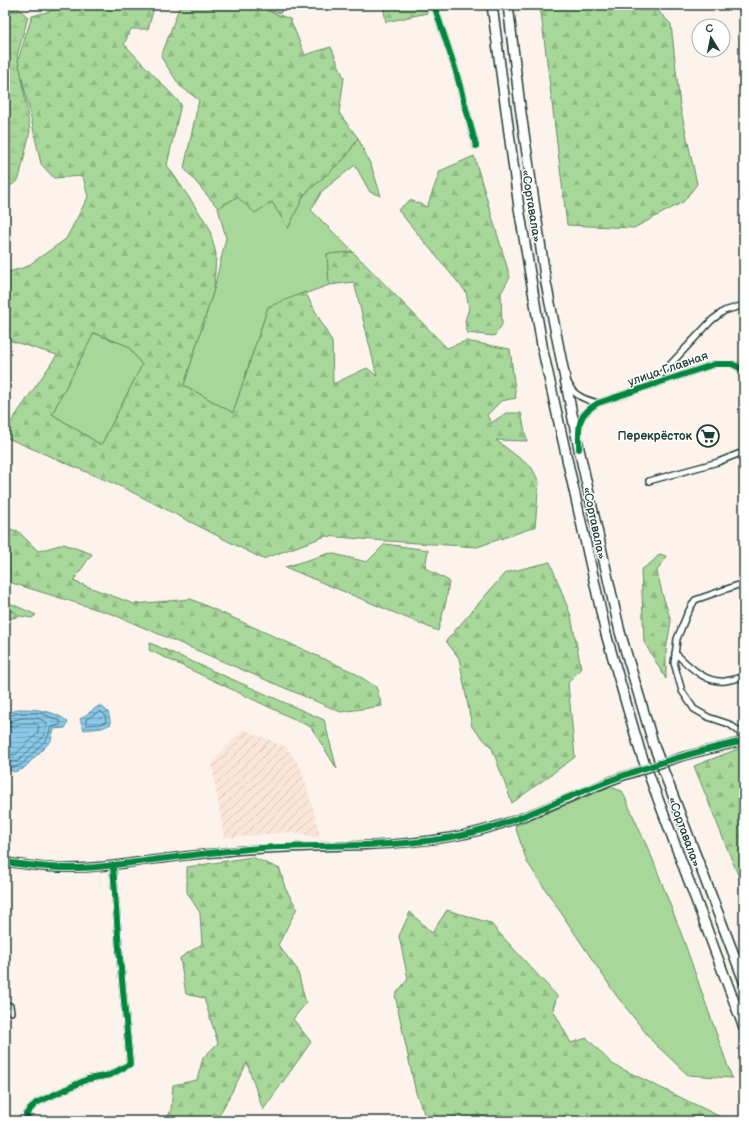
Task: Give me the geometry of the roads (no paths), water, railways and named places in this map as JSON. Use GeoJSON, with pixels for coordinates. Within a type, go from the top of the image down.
{"type":"FeatureCollection","features":[{"type":"Feature","properties":{"kind":"highway","name":"«Сортавала»"},"geometry":{"type":"LineString","coordinates":[[492,5],[519,208],[543,351],[606,634],[640,751],[744,1028]]}},
{"type":"Feature","properties":{"kind":"highway","name":"«Сортавала»"},"geometry":{"type":"LineString","coordinates":[[508,5],[520,106],[542,254],[579,449],[620,632],[654,746],[744,981]]}},
{"type":"Feature","properties":{"kind":"street"},"geometry":{"type":"LineString","coordinates":[[434,5],[455,68],[476,146]]}},
{"type":"Feature","properties":{"kind":"street"},"geometry":{"type":"LineString","coordinates":[[650,386],[712,320],[724,311],[744,305]]}},
{"type":"Feature","properties":{"kind":"street","name":"улица Главная"},"geometry":{"type":"LineString","coordinates":[[598,403],[715,364],[732,364],[744,370]]}},
{"type":"Feature","properties":{"kind":"street"},"geometry":{"type":"LineString","coordinates":[[562,365],[570,387],[575,393],[585,400],[598,403]]}},
{"type":"Feature","properties":{"kind":"street"},"geometry":{"type":"LineString","coordinates":[[579,449],[579,427],[581,417],[588,409],[598,403]]}},
{"type":"Feature","properties":{"kind":"street"},"geometry":{"type":"LineString","coordinates":[[649,481],[718,462],[744,451]]}},
{"type":"Feature","properties":{"kind":"street"},"geometry":{"type":"LineString","coordinates":[[5,862],[46,867],[70,868],[113,866],[263,848],[388,845],[441,838],[492,828],[621,777],[684,756],[743,741],[740,734],[730,724],[708,717],[694,709],[682,691],[674,663],[677,639],[687,614],[695,600],[744,582]]}},
{"type":"Feature","properties":{"kind":"street"},"geometry":{"type":"LineString","coordinates":[[675,653],[700,674],[712,680],[724,681],[744,676]]}},
{"type":"Feature","properties":{"kind":"street"},"geometry":{"type":"LineString","coordinates":[[29,1121],[26,1114],[36,1103],[88,1079],[110,1075],[130,1064],[113,866]]}},
{"type":"Feature","properties":{"kind":"street"},"geometry":{"type":"LineString","coordinates":[[5,1006],[10,1006],[11,1012]]}},
{"type":"Feature","properties":{"kind":"water"},"geometry":{"type":"Polygon","coordinates":[[[100,705],[108,712],[111,724],[102,728],[84,730],[80,719],[100,705]]]}},
{"type":"Feature","properties":{"kind":"water"},"geometry":{"type":"Polygon","coordinates":[[[18,709],[38,710],[51,713],[68,722],[65,728],[54,729],[51,741],[23,769],[14,772],[5,768],[5,714],[18,709]]]}},
{"type":"Feature","properties":{"kind":"waterway"},"geometry":{"type":"LineString","coordinates":[[5,607],[14,612]]}},
{"type":"Feature","properties":{"kind":"place","name":"Перекрёсток"},"geometry":{"type":"Point","coordinates":[708,436]}}]}
